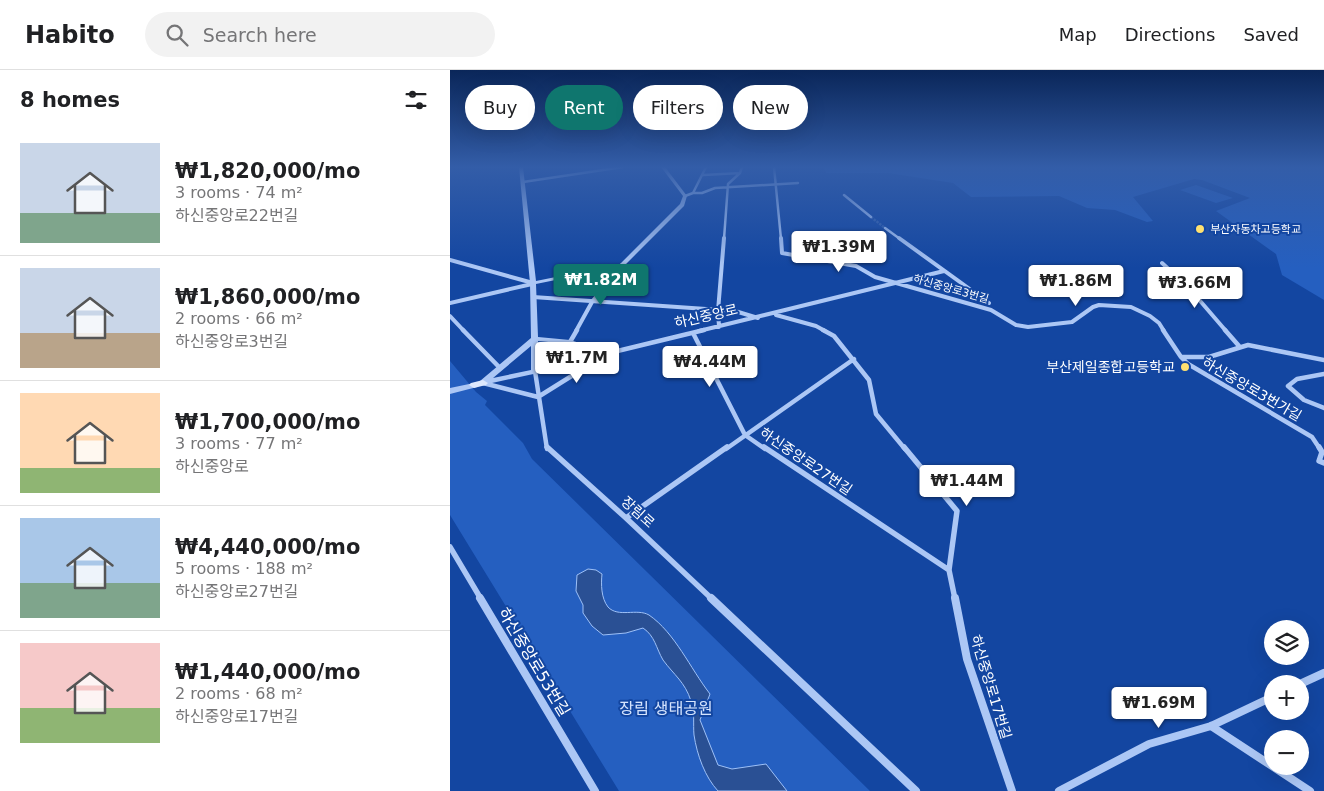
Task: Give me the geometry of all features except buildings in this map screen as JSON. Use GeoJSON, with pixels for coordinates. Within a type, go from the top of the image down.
{"type":"FeatureCollection","features":[{"type":"Feature","properties":{"kind":"street","name":"장림로"},"geometry":{"type":"LineString","coordinates":[[525,201],[533,284],[535,371],[547,449],[626,518],[916,791]]}},
{"type":"Feature","properties":{"kind":"street"},"geometry":{"type":"LineString","coordinates":[[570,342],[592,302],[622,265],[682,205],[683,201]]}},
{"type":"Feature","properties":{"kind":"street"},"geometry":{"type":"LineString","coordinates":[[719,327],[718,311],[727,201]]}},
{"type":"Feature","properties":{"kind":"street","name":"하신중앙로3번길"},"geometry":{"type":"LineString","coordinates":[[777,201],[782,253],[856,266],[875,277],[991,310],[1016,325],[1028,327],[1072,322],[1093,307],[1130,307],[1150,316],[1159,323],[1181,357]]}},
{"type":"Feature","properties":{"kind":"street"},"geometry":{"type":"LineString","coordinates":[[851,201],[871,217]]}},
{"type":"Feature","properties":{"kind":"street"},"geometry":{"type":"LineString","coordinates":[[885,228],[988,303]]}},
{"type":"Feature","properties":{"kind":"street"},"geometry":{"type":"LineString","coordinates":[[450,260],[533,284]]}},
{"type":"Feature","properties":{"kind":"street"},"geometry":{"type":"LineString","coordinates":[[1162,263],[1190,288],[1239,346]]}},
{"type":"Feature","properties":{"kind":"street"},"geometry":{"type":"LineString","coordinates":[[450,303],[622,265]]}},
{"type":"Feature","properties":{"kind":"street","name":"하신중앙로"},"geometry":{"type":"LineString","coordinates":[[450,391],[759,318],[944,271]]}},
{"type":"Feature","properties":{"kind":"street"},"geometry":{"type":"LineString","coordinates":[[533,297],[735,311],[759,318]]}},
{"type":"Feature","properties":{"kind":"street","name":"하신중앙로17번길"},"geometry":{"type":"LineString","coordinates":[[774,314],[816,326],[834,336],[869,380],[876,414],[957,512],[949,570],[967,659],[1012,791]]}},
{"type":"Feature","properties":{"kind":"street"},"geometry":{"type":"LineString","coordinates":[[450,316],[500,368]]}},
{"type":"Feature","properties":{"kind":"street","name":"하신중앙로27번길"},"geometry":{"type":"LineString","coordinates":[[693,333],[745,435],[949,570]]}},
{"type":"Feature","properties":{"kind":"street"},"geometry":{"type":"LineString","coordinates":[[479,384],[534,339],[570,342],[606,354]]}},
{"type":"Feature","properties":{"kind":"street"},"geometry":{"type":"LineString","coordinates":[[1181,357],[1198,359],[1224,353],[1239,346],[1260,347],[1324,360]]}},
{"type":"Feature","properties":{"kind":"street"},"geometry":{"type":"LineString","coordinates":[[479,384],[538,397],[606,354]]}},
{"type":"Feature","properties":{"kind":"street","name":"하신중앙로3번가길"},"geometry":{"type":"LineString","coordinates":[[1181,357],[1188,364],[1312,437],[1322,452],[1319,460],[1324,463]]}},
{"type":"Feature","properties":{"kind":"street"},"geometry":{"type":"LineString","coordinates":[[626,518],[854,359]]}},
{"type":"Feature","properties":{"kind":"street"},"geometry":{"type":"LineString","coordinates":[[1324,374],[1297,379],[1288,386],[1304,400],[1324,408]]}},
{"type":"Feature","properties":{"kind":"street","name":"하신중앙로53번길"},"geometry":{"type":"LineString","coordinates":[[450,546],[595,791]]}},
{"type":"Feature","properties":{"kind":"street"},"geometry":{"type":"LineString","coordinates":[[1309,680],[1324,673]]}},
{"type":"Feature","properties":{"kind":"street"},"geometry":{"type":"LineString","coordinates":[[1059,791],[1149,744],[1211,726],[1264,701]]}},
{"type":"Feature","properties":{"kind":"street"},"geometry":{"type":"LineString","coordinates":[[1211,726],[1310,791]]}},
{"type":"Feature","properties":{"kind":"green space"},"geometry":{"type":"Polygon","coordinates":[[[1070,201],[1136,201],[1153,221],[1147,222],[1115,210],[1087,208],[1070,201]]]}},
{"type":"Feature","properties":{"kind":"green space"},"geometry":{"type":"Polygon","coordinates":[[[1209,201],[1224,201],[1216,203],[1209,201]]]}},
{"type":"Feature","properties":{"kind":"green space"},"geometry":{"type":"Polygon","coordinates":[[[1243,201],[1324,201],[1324,300],[1282,275],[1276,254],[1216,211],[1243,201]]]}},
{"type":"Feature","properties":{"kind":"green space","name":"장림 생태공원"},"geometry":{"type":"Polygon","coordinates":[[[450,361],[476,392],[487,401],[485,405],[523,443],[532,459],[870,791],[619,791],[450,515],[450,361]]]}},
{"type":"Feature","properties":{"kind":"shaded area"},"geometry":{"type":"Polygon","coordinates":[[[588,569],[596,570],[602,574],[603,595],[608,607],[622,613],[639,612],[649,615],[667,631],[710,694],[700,720],[718,765],[732,769],[766,764],[787,791],[718,791],[709,779],[699,758],[694,735],[693,709],[689,694],[663,660],[655,642],[647,631],[643,628],[626,633],[603,635],[592,626],[583,613],[583,605],[576,591],[577,575],[588,569]]]}},
{"type":"Feature","properties":{"kind":"tunnel"},"geometry":{"type":"LineString","coordinates":[[871,217],[885,228]]}},
{"type":"Feature","properties":{"kind":"place","name":"부산자동차고등학교"},"geometry":{"type":"Point","coordinates":[1200,229]}},
{"type":"Feature","properties":{"kind":"place","name":"부산제일종합고등학교"},"geometry":{"type":"Point","coordinates":[1185,367]}}]}
